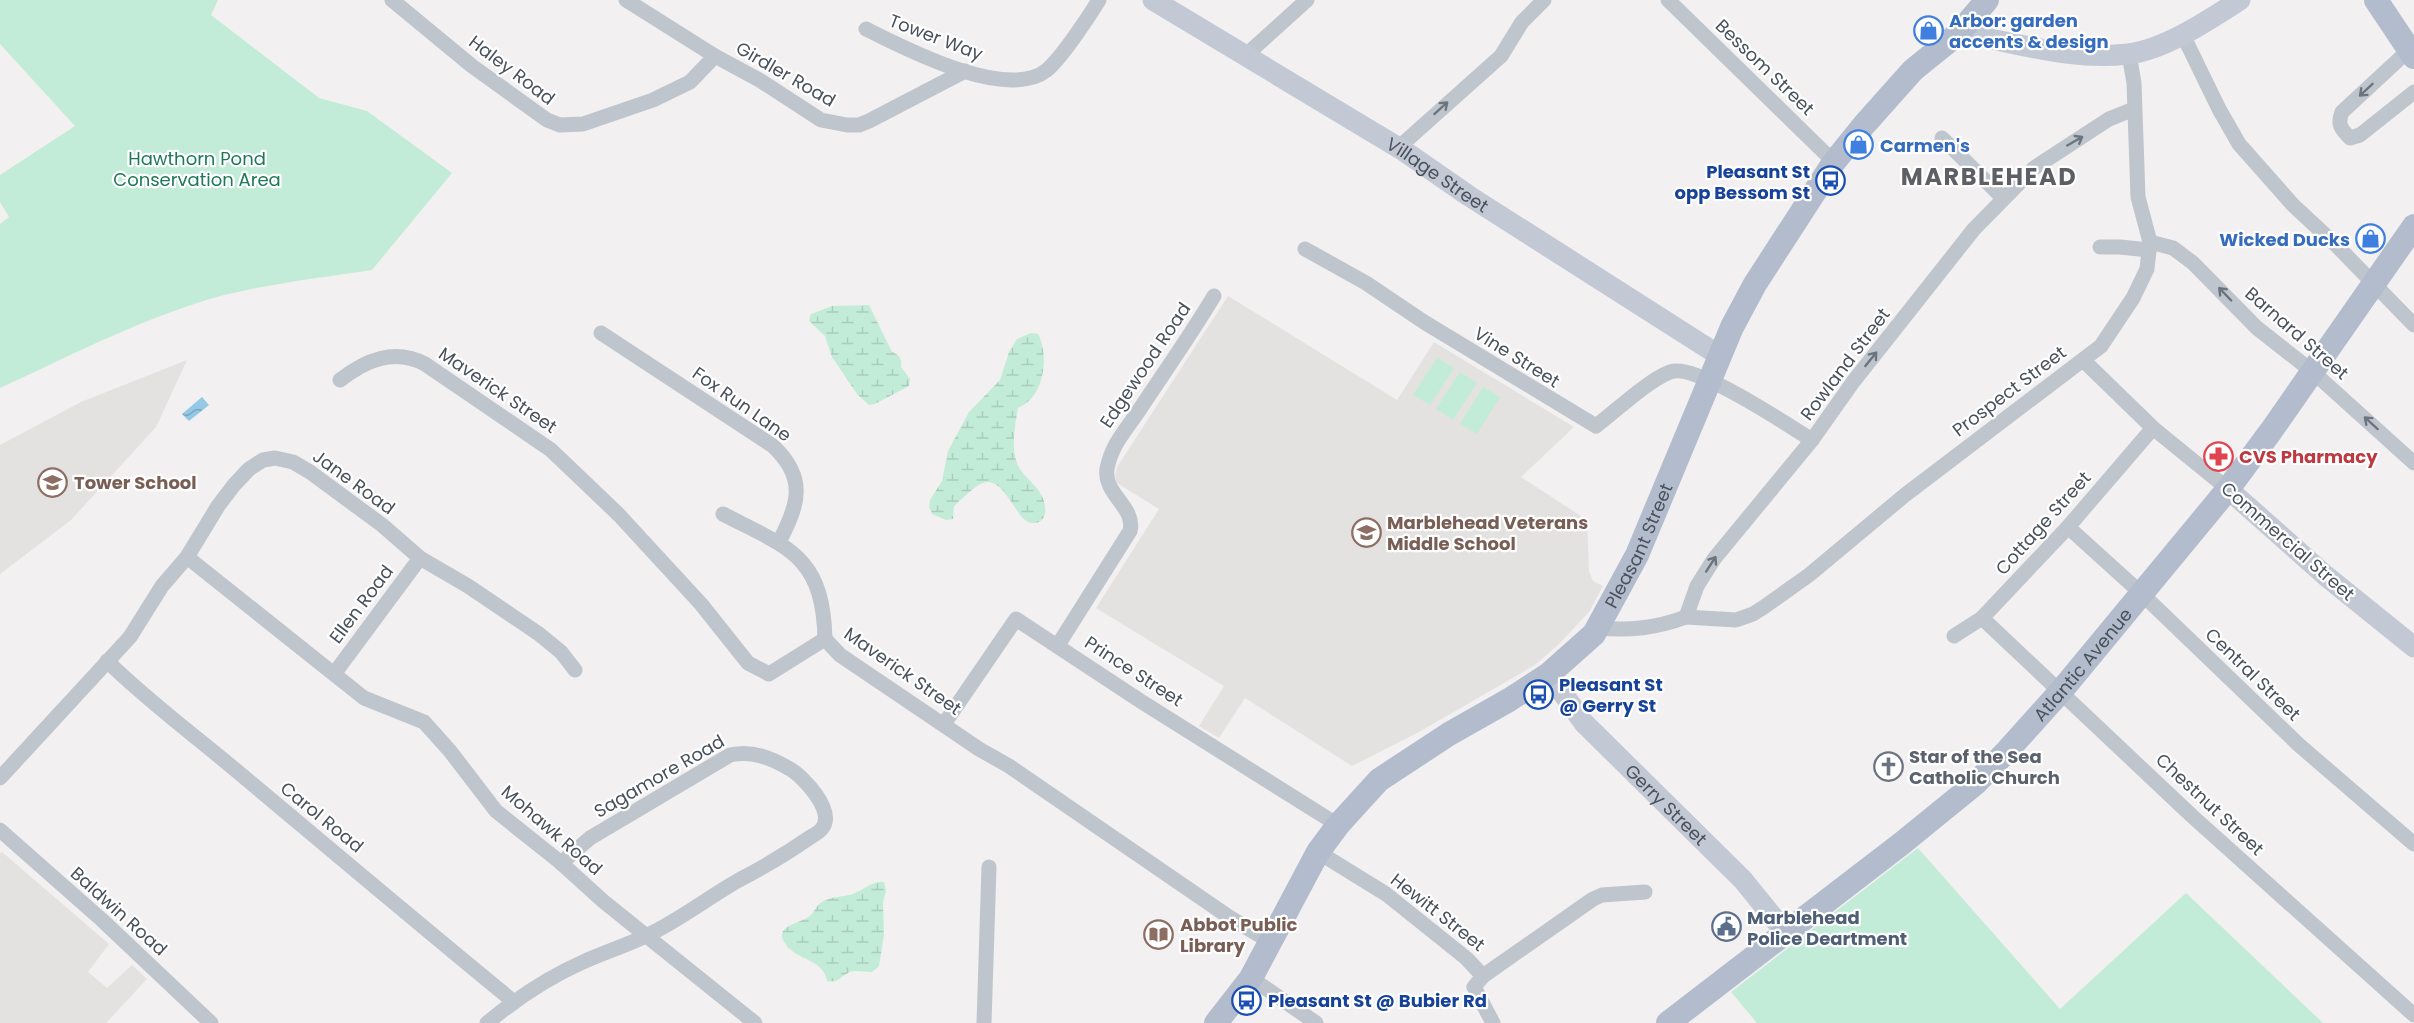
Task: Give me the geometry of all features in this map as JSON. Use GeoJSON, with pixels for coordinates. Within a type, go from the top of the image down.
{"type":"FeatureCollection","features":[{"type":"Feature","properties":{"kind":"main road","name":"Pleasant Street"},"geometry":{"type":"LineString","coordinates":[[1216,1023],[1251,978],[1318,852],[1338,825],[1379,780],[1449,734],[1549,674],[1584,644],[1598,628],[1637,555],[1732,327],[1755,284],[1834,162],[1913,70],[1959,33],[1987,0]]}},
{"type":"Feature","properties":{"kind":"main road"},"geometry":{"type":"LineString","coordinates":[[1959,33],[2060,52],[2129,54],[2151,48],[2182,33],[2240,0]]}},
{"type":"Feature","properties":{"kind":"main road"},"geometry":{"type":"LineString","coordinates":[[2376,0],[2411,54]]}},
{"type":"Feature","properties":{"kind":"main road","name":"Village Street"},"geometry":{"type":"LineString","coordinates":[[1163,2],[1398,148],[1476,201],[1720,356]]}},
{"type":"Feature","properties":{"kind":"main road","name":"Atlantic Avenue"},"geometry":{"type":"LineString","coordinates":[[1669,1023],[1977,783],[2061,691],[2228,489],[2374,286],[2414,226]]}},
{"type":"Feature","properties":{"kind":"main road","name":"Commercial Street"},"geometry":{"type":"LineString","coordinates":[[2228,489],[2326,576],[2414,647]]}},
{"type":"Feature","properties":{"kind":"main road","name":"Gerry Street"},"geometry":{"type":"LineString","coordinates":[[1549,674],[1584,723],[1743,880],[1785,932]]}},
{"type":"Feature","properties":{"kind":"street","name":"Haley Road"},"geometry":{"type":"LineString","coordinates":[[392,0],[472,66],[547,120],[560,125],[596,120],[669,93],[690,82],[715,56]]}},
{"type":"Feature","properties":{"kind":"street","name":"Girdler Road"},"geometry":{"type":"LineString","coordinates":[[626,0],[821,120],[847,125],[869,122],[965,71]]}},
{"type":"Feature","properties":{"kind":"street","name":"Tower Way"},"geometry":{"type":"LineString","coordinates":[[866,30],[920,55],[965,71],[1000,79],[1030,79],[1046,70],[1057,60],[1099,0]]}},
{"type":"Feature","properties":{"kind":"street"},"geometry":{"type":"LineString","coordinates":[[1252,59],[1307,0]]}},
{"type":"Feature","properties":{"kind":"street"},"geometry":{"type":"LineString","coordinates":[[1398,148],[1501,56],[1522,22],[1544,0]]}},
{"type":"Feature","properties":{"kind":"street","name":"Bessom Street"},"geometry":{"type":"LineString","coordinates":[[1668,0],[1834,162]]}},
{"type":"Feature","properties":{"kind":"street"},"geometry":{"type":"LineString","coordinates":[[2182,33],[2219,109],[2239,144],[2293,205],[2336,244],[2414,325]]}},
{"type":"Feature","properties":{"kind":"street","name":"Prospect Street"},"geometry":{"type":"LineString","coordinates":[[1686,617],[1736,620],[1753,614],[1769,604],[1809,575],[1905,495],[2101,346],[2133,298],[2147,269],[2149,246],[2138,197],[2134,83],[2129,54]]}},
{"type":"Feature","properties":{"kind":"street"},"geometry":{"type":"LineString","coordinates":[[2411,54],[2342,112],[2339,121],[2341,130],[2350,138],[2360,135],[2414,92]]}},
{"type":"Feature","properties":{"kind":"street","name":"Rowland Street"},"geometry":{"type":"LineString","coordinates":[[1686,617],[1697,586],[1714,559],[1812,440],[1853,382],[1974,229],[2034,168],[2109,119],[2134,109]]}},
{"type":"Feature","properties":{"kind":"street"},"geometry":{"type":"LineString","coordinates":[[1942,138],[2003,198]]}},
{"type":"Feature","properties":{"kind":"street","name":"Barnard Street"},"geometry":{"type":"LineString","coordinates":[[2100,248],[2149,246],[2173,248],[2193,263],[2257,328],[2313,372],[2414,463]]}},
{"type":"Feature","properties":{"kind":"street","name":"Vine Street"},"geometry":{"type":"LineString","coordinates":[[1305,249],[1366,283],[1424,322],[1596,426],[1669,372],[1679,370],[1710,379]]}},
{"type":"Feature","properties":{"kind":"street","name":"Edgewood Road"},"geometry":{"type":"LineString","coordinates":[[1058,645],[1130,531],[1132,522],[1128,513],[1107,481],[1107,470],[1114,445],[1186,342],[1214,296]]}},
{"type":"Feature","properties":{"kind":"street","name":"Fox Run Lane"},"geometry":{"type":"LineString","coordinates":[[601,333],[773,446],[787,459],[794,474],[796,488],[789,522],[779,542]]}},
{"type":"Feature","properties":{"kind":"street","name":"Maverick Street"},"geometry":{"type":"LineString","coordinates":[[340,380],[372,362],[398,356],[412,357],[425,364],[551,450],[619,515],[701,604],[748,663],[769,674],[825,639],[840,655],[979,749],[1009,766],[1229,917],[1269,941]]}},
{"type":"Feature","properties":{"kind":"street","name":"Commercial Street"},"geometry":{"type":"LineString","coordinates":[[2083,360],[2153,428],[2228,489]]}},
{"type":"Feature","properties":{"kind":"street"},"geometry":{"type":"LineString","coordinates":[[1710,379],[1812,440]]}},
{"type":"Feature","properties":{"kind":"street","name":"Cottage Street"},"geometry":{"type":"LineString","coordinates":[[1954,636],[1982,618],[2068,527],[2153,428]]}},
{"type":"Feature","properties":{"kind":"street","name":"Jane Road"},"geometry":{"type":"LineString","coordinates":[[0,778],[38,734],[86,687],[106,661],[130,637],[162,586],[187,557],[234,484],[249,469],[263,460],[275,458],[292,462],[310,472],[382,525],[420,558],[468,586],[539,634],[561,652],[575,670]]}},
{"type":"Feature","properties":{"kind":"street"},"geometry":{"type":"LineString","coordinates":[[723,514],[779,542],[795,555],[814,579],[820,598],[825,639]]}},
{"type":"Feature","properties":{"kind":"street","name":"Central Street"},"geometry":{"type":"LineString","coordinates":[[2068,527],[2142,594],[2299,745],[2414,844]]}},
{"type":"Feature","properties":{"kind":"street","name":"Mohawk Road"},"geometry":{"type":"LineString","coordinates":[[187,557],[364,698],[424,722],[450,751],[496,811],[561,863],[603,901],[755,1023]]}},
{"type":"Feature","properties":{"kind":"street","name":"Ellen Road"},"geometry":{"type":"LineString","coordinates":[[334,674],[420,558]]}},
{"type":"Feature","properties":{"kind":"street"},"geometry":{"type":"LineString","coordinates":[[1598,628],[1621,630],[1646,628],[1686,617]]}},
{"type":"Feature","properties":{"kind":"street","name":"Chestnut Street"},"geometry":{"type":"LineString","coordinates":[[1982,618],[2192,816],[2414,1015]]}},
{"type":"Feature","properties":{"kind":"street","name":"Prince Street"},"geometry":{"type":"LineString","coordinates":[[944,724],[1016,619],[1142,702],[1338,825]]}},
{"type":"Feature","properties":{"kind":"street","name":"Carol Road"},"geometry":{"type":"LineString","coordinates":[[106,661],[151,702],[238,771],[291,818],[514,1002]]}},
{"type":"Feature","properties":{"kind":"street","name":"Sagamore Road"},"geometry":{"type":"LineString","coordinates":[[561,863],[590,838],[730,754],[741,752],[763,756],[792,770],[808,784],[822,804],[827,819],[823,829],[779,859],[647,936]]}},
{"type":"Feature","properties":{"kind":"street","name":"Baldwin Road"},"geometry":{"type":"LineString","coordinates":[[0,830],[102,920],[206,1021]]}},
{"type":"Feature","properties":{"kind":"street","name":"Hewitt Street"},"geometry":{"type":"LineString","coordinates":[[1318,852],[1386,894],[1466,958],[1483,976],[1474,987],[1493,1023]]}},
{"type":"Feature","properties":{"kind":"street"},"geometry":{"type":"LineString","coordinates":[[984,1023],[989,867]]}},
{"type":"Feature","properties":{"kind":"street"},"geometry":{"type":"LineString","coordinates":[[1483,976],[1593,899],[1602,895],[1645,892]]}},
{"type":"Feature","properties":{"kind":"street"},"geometry":{"type":"LineString","coordinates":[[487,1023],[514,1002],[582,962],[647,936]]}},
{"type":"Feature","properties":{"kind":"street"},"geometry":{"type":"LineString","coordinates":[[1251,978],[1316,1023]]}},
{"type":"Feature","properties":{"kind":"shaded area","name":"Marblehead Veterans Middle School"},"geometry":{"type":"Polygon","coordinates":[[[1228,296],[1397,400],[1434,342],[1574,427],[1521,477],[1587,520],[1589,571],[1593,581],[1603,586],[1589,612],[1559,644],[1535,665],[1419,732],[1352,766],[1245,698],[1219,738],[1199,726],[1224,686],[1096,608],[1159,509],[1117,483],[1115,476],[1117,467],[1228,296]]]}},
{"type":"Feature","properties":{"kind":"shaded area","name":"Tower School"},"geometry":{"type":"Polygon","coordinates":[[[187,360],[156,427],[71,520],[0,574],[0,445],[81,402],[187,360]]]}},
{"type":"Feature","properties":{"kind":"shaded area"},"geometry":{"type":"Polygon","coordinates":[[[2,852],[109,944],[88,972],[107,988],[132,965],[147,979],[106,1023],[0,1023],[0,853],[2,852]]]}},
{"type":"Feature","properties":{"kind":"green space","name":"Hawthorn Pond Conservation Area"},"geometry":{"type":"Polygon","coordinates":[[[0,0],[218,0],[211,15],[319,98],[367,111],[452,173],[372,270],[262,287],[197,303],[122,332],[0,388],[0,224],[9,217],[0,202],[0,175],[75,126],[0,44],[0,0]]]}},
{"type":"Feature","properties":{"kind":"green space"},"geometry":{"type":"Polygon","coordinates":[[[869,305],[892,352],[900,358],[901,367],[910,379],[909,386],[869,405],[857,394],[832,357],[825,336],[809,321],[811,314],[832,306],[869,305]]]}},
{"type":"Feature","properties":{"kind":"green space"},"geometry":{"type":"Polygon","coordinates":[[[1031,333],[1038,334],[1041,341],[1044,359],[1042,377],[1035,394],[1018,408],[1014,450],[1020,469],[1043,497],[1044,516],[1037,522],[1028,522],[1001,489],[990,482],[975,487],[954,506],[953,519],[946,520],[932,514],[929,507],[930,500],[942,481],[948,451],[969,412],[1000,380],[1009,352],[1017,339],[1031,333]]]}},
{"type":"Feature","properties":{"kind":"green space"},"geometry":{"type":"Polygon","coordinates":[[[1437,358],[1454,368],[1430,405],[1413,395],[1437,358]]]}},
{"type":"Feature","properties":{"kind":"green space"},"geometry":{"type":"Polygon","coordinates":[[[1460,372],[1477,383],[1453,420],[1436,409],[1460,372]]]}},
{"type":"Feature","properties":{"kind":"green space"},"geometry":{"type":"Polygon","coordinates":[[[1483,387],[1500,397],[1477,434],[1460,424],[1483,387]]]}},
{"type":"Feature","properties":{"kind":"green space"},"geometry":{"type":"Polygon","coordinates":[[[1918,848],[2060,1009],[2186,893],[2323,1023],[1757,1023],[1731,992],[1918,848]]]}},
{"type":"Feature","properties":{"kind":"green space"},"geometry":{"type":"Polygon","coordinates":[[[878,882],[884,882],[886,891],[883,902],[884,935],[879,966],[872,972],[853,971],[836,981],[827,981],[825,974],[817,965],[790,949],[784,941],[783,931],[810,916],[822,902],[853,894],[878,882]]]}},
{"type":"Feature","properties":{"kind":"water"},"geometry":{"type":"Polygon","coordinates":[[[202,397],[209,405],[189,421],[182,414],[202,397]]]}},
{"type":"Feature","properties":{"kind":"place","name":"Arbor: garden accents & design"},"geometry":{"type":"Point","coordinates":[1928,30]}},
{"type":"Feature","properties":{"kind":"place","name":"Carmen's"},"geometry":{"type":"Point","coordinates":[1859,145]}},
{"type":"Feature","properties":{"kind":"place","name":"Pleasant St opp Bessom St"},"geometry":{"type":"Point","coordinates":[1831,181]}},
{"type":"Feature","properties":{"kind":"place","name":"Wicked Ducks"},"geometry":{"type":"Point","coordinates":[2371,239]}},
{"type":"Feature","properties":{"kind":"place","name":"CVS Pharmacy"},"geometry":{"type":"Point","coordinates":[2218,456]}},
{"type":"Feature","properties":{"kind":"place","name":"Tower School"},"geometry":{"type":"Point","coordinates":[53,482]}},
{"type":"Feature","properties":{"kind":"place","name":"Marblehead Veterans Middle School"},"geometry":{"type":"Point","coordinates":[1366,532]}},
{"type":"Feature","properties":{"kind":"place","name":"Pleasant St @ Gerry St"},"geometry":{"type":"Point","coordinates":[1538,694]}},
{"type":"Feature","properties":{"kind":"place","name":"Star of the Sea Catholic Church"},"geometry":{"type":"Point","coordinates":[1888,766]}},
{"type":"Feature","properties":{"kind":"place","name":"Marblehead Police Deartment"},"geometry":{"type":"Point","coordinates":[1726,927]}},
{"type":"Feature","properties":{"kind":"place","name":"Abbot Public Library"},"geometry":{"type":"Point","coordinates":[1159,934]}},
{"type":"Feature","properties":{"kind":"place","name":"Pleasant St @ Bubier Rd"},"geometry":{"type":"Point","coordinates":[1247,1000]}},
{"type":"Feature","properties":{"kind":"district","name":"MARBLEHEAD"},"geometry":{"type":"Point","coordinates":[1989,176]}}]}
